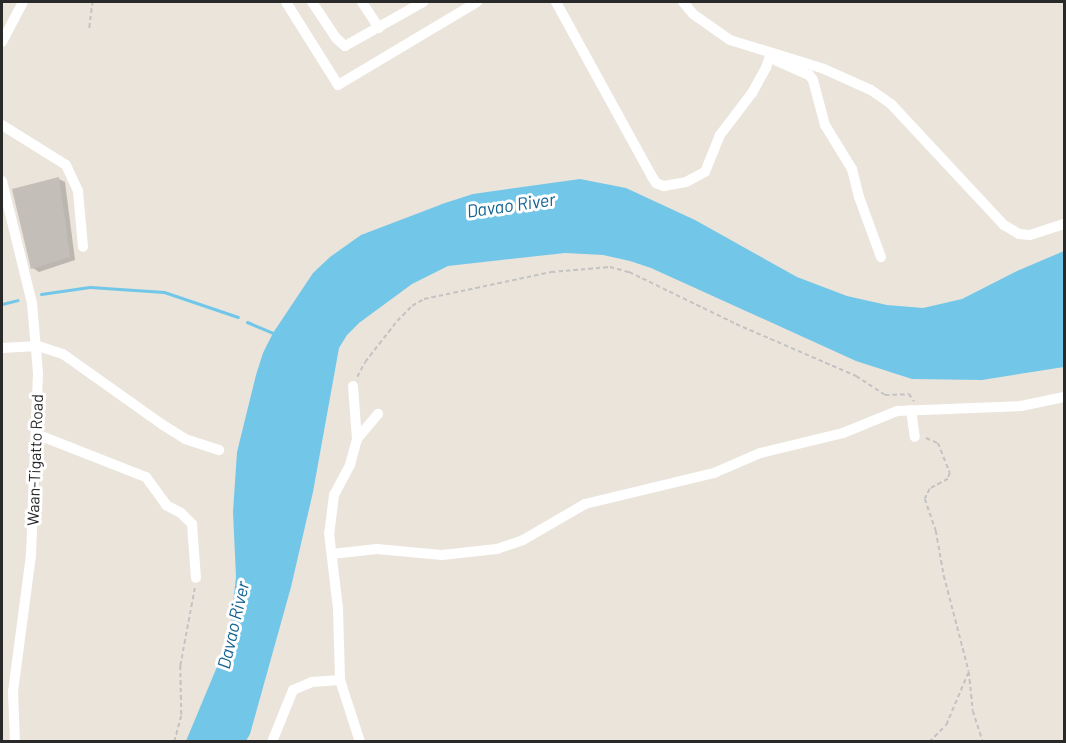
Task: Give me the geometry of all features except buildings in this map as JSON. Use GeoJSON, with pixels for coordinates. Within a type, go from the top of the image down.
{"type":"FeatureCollection","features":[{"type":"Feature","properties":{"kind":"street"},"geometry":{"type":"LineString","coordinates":[[2,42],[23,2]]}},
{"type":"Feature","properties":{"kind":"street"},"geometry":{"type":"LineString","coordinates":[[286,2],[338,85],[477,2]]}},
{"type":"Feature","properties":{"kind":"street"},"geometry":{"type":"LineString","coordinates":[[312,2],[336,38],[345,46],[379,28],[417,3]]}},
{"type":"Feature","properties":{"kind":"street"},"geometry":{"type":"LineString","coordinates":[[362,2],[379,28]]}},
{"type":"Feature","properties":{"kind":"street"},"geometry":{"type":"LineString","coordinates":[[556,2],[651,175],[664,186],[686,182],[705,172],[720,135],[752,93],[766,68],[771,53]]}},
{"type":"Feature","properties":{"kind":"street"},"geometry":{"type":"LineString","coordinates":[[683,2],[693,14],[730,40],[835,73],[871,90],[891,104],[1004,225],[1019,234],[1029,236],[1065,224]]}},
{"type":"Feature","properties":{"kind":"street"},"geometry":{"type":"LineString","coordinates":[[771,53],[777,61],[810,75],[813,80],[825,125],[852,169],[859,198],[881,257]]}},
{"type":"Feature","properties":{"kind":"street"},"geometry":{"type":"LineString","coordinates":[[2,125],[66,165],[78,191],[83,247]]}},
{"type":"Feature","properties":{"kind":"street","name":"Waan-Tigatto Road"},"geometry":{"type":"LineString","coordinates":[[2,181],[31,295],[38,346],[31,555],[14,691],[15,741]]}},
{"type":"Feature","properties":{"kind":"street"},"geometry":{"type":"LineString","coordinates":[[2,348],[38,346],[52,350],[78,363],[162,425],[185,439],[219,450]]}},
{"type":"Feature","properties":{"kind":"street"},"geometry":{"type":"LineString","coordinates":[[353,386],[357,439],[350,465],[334,495],[330,515],[338,608],[340,680],[360,741]]}},
{"type":"Feature","properties":{"kind":"street"},"geometry":{"type":"LineString","coordinates":[[332,554],[377,549],[442,555],[506,547],[585,504],[714,472],[760,453],[843,433],[886,415],[914,410],[1021,406],[1065,397]]}},
{"type":"Feature","properties":{"kind":"street"},"geometry":{"type":"LineString","coordinates":[[914,410],[915,437]]}},
{"type":"Feature","properties":{"kind":"street"},"geometry":{"type":"LineString","coordinates":[[357,439],[378,414]]}},
{"type":"Feature","properties":{"kind":"street"},"geometry":{"type":"LineString","coordinates":[[36,434],[146,477],[166,505],[181,513],[192,524],[196,578]]}},
{"type":"Feature","properties":{"kind":"street"},"geometry":{"type":"LineString","coordinates":[[272,741],[293,690],[312,682],[340,680]]}},
{"type":"Feature","properties":{"kind":"path"},"geometry":{"type":"LineString","coordinates":[[88,28],[92,2]]}},
{"type":"Feature","properties":{"kind":"path"},"geometry":{"type":"LineString","coordinates":[[353,386],[365,362],[397,321],[412,306],[424,299],[551,272],[610,267],[629,272],[747,329],[856,376],[885,395],[909,394],[914,410]]}},
{"type":"Feature","properties":{"kind":"path"},"geometry":{"type":"LineString","coordinates":[[915,437],[931,438],[938,443],[950,472],[948,479],[930,489],[925,499],[936,531],[944,576],[969,672],[973,711],[983,741]]}},
{"type":"Feature","properties":{"kind":"path"},"geometry":{"type":"LineString","coordinates":[[174,741],[182,715],[180,666],[196,578]]}},
{"type":"Feature","properties":{"kind":"path"},"geometry":{"type":"LineString","coordinates":[[929,741],[946,725],[969,672]]}},
{"type":"Feature","properties":{"kind":"water","name":"Davao River"},"geometry":{"type":"Polygon","coordinates":[[[580,179],[626,188],[695,220],[797,277],[847,296],[887,305],[923,308],[962,299],[1017,271],[1064,251],[1064,367],[982,380],[912,379],[856,361],[651,268],[630,261],[603,255],[565,253],[448,266],[412,284],[359,323],[347,335],[339,348],[313,492],[291,587],[250,734],[246,741],[186,741],[219,662],[231,622],[236,577],[233,512],[237,452],[256,375],[273,333],[313,273],[330,257],[361,235],[445,203],[473,194],[580,179]]]}},
{"type":"Feature","properties":{"kind":"waterway"},"geometry":{"type":"LineString","coordinates":[[41,294],[90,287],[164,292],[238,317]]}},
{"type":"Feature","properties":{"kind":"waterway"},"geometry":{"type":"LineString","coordinates":[[2,304],[18,300]]}},
{"type":"Feature","properties":{"kind":"waterway"},"geometry":{"type":"LineString","coordinates":[[247,322],[275,334]]}}]}
